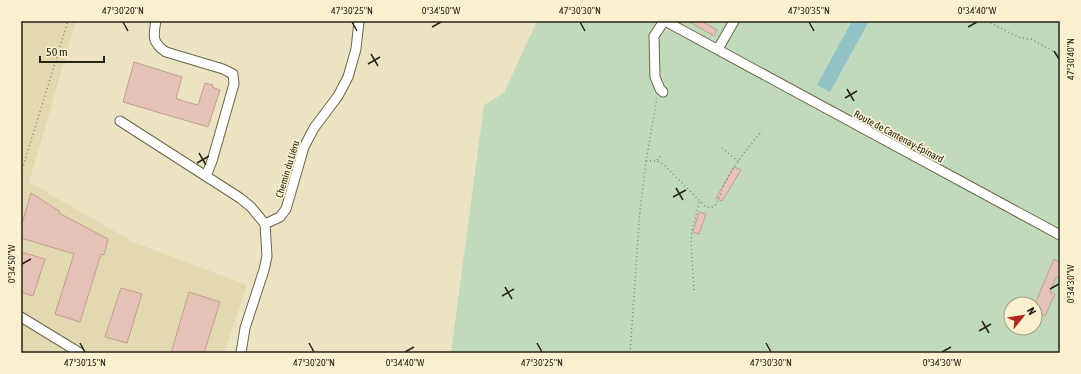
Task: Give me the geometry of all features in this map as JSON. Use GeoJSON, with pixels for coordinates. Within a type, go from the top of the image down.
{"type":"FeatureCollection","features":[{"type":"Feature","properties":{"kind":"street"},"geometry":{"type":"LineString","coordinates":[[156,21],[153,35],[159,47],[166,52],[223,69],[233,74],[234,84],[212,161],[206,176]]}},
{"type":"Feature","properties":{"kind":"street","name":"Chemin du Liéru"},"geometry":{"type":"LineString","coordinates":[[265,224],[280,217],[286,209],[304,147],[314,128],[338,96],[348,77],[356,49],[359,21]]}},
{"type":"Feature","properties":{"kind":"street"},"geometry":{"type":"LineString","coordinates":[[660,94],[660,89],[655,77],[654,36],[665,21]]}},
{"type":"Feature","properties":{"kind":"street","name":"Route de Cantenay-Épinard"},"geometry":{"type":"LineString","coordinates":[[665,21],[1060,235]]}},
{"type":"Feature","properties":{"kind":"street"},"geometry":{"type":"LineString","coordinates":[[718,49],[734,21]]}},
{"type":"Feature","properties":{"kind":"street"},"geometry":{"type":"LineString","coordinates":[[120,121],[240,198],[251,207],[265,224],[267,256],[264,270],[245,328],[242,351]]}},
{"type":"Feature","properties":{"kind":"street"},"geometry":{"type":"LineString","coordinates":[[21,317],[80,353]]}},
{"type":"Feature","properties":{"kind":"path"},"geometry":{"type":"LineString","coordinates":[[21,173],[68,21]]}},
{"type":"Feature","properties":{"kind":"path"},"geometry":{"type":"LineString","coordinates":[[987,21],[1021,38],[1031,39],[1060,55]]}},
{"type":"Feature","properties":{"kind":"path"},"geometry":{"type":"LineString","coordinates":[[630,353],[640,210],[646,161],[660,94]]}},
{"type":"Feature","properties":{"kind":"path"},"geometry":{"type":"LineString","coordinates":[[646,161],[657,160],[663,164],[707,207],[712,207],[714,206],[727,179],[738,162],[751,143],[762,131]]}},
{"type":"Feature","properties":{"kind":"path"},"geometry":{"type":"LineString","coordinates":[[722,148],[738,162]]}},
{"type":"Feature","properties":{"kind":"path"},"geometry":{"type":"LineString","coordinates":[[657,160],[661,156]]}},
{"type":"Feature","properties":{"kind":"path"},"geometry":{"type":"LineString","coordinates":[[694,290],[691,240],[692,230],[700,200]]}},
{"type":"Feature","properties":{"kind":"shaded area"},"geometry":{"type":"Polygon","coordinates":[[[21,21],[76,21],[29,182],[133,242],[247,285],[224,353],[21,353],[21,21]]]}},
{"type":"Feature","properties":{"kind":"green space"},"geometry":{"type":"Polygon","coordinates":[[[537,21],[1060,21],[1060,353],[451,353],[484,105],[504,93],[537,21]]]}},
{"type":"Feature","properties":{"kind":"water"},"geometry":{"type":"Polygon","coordinates":[[[852,21],[869,21],[830,92],[817,85],[852,21]]]}},
{"type":"Feature","properties":{"kind":"building"},"geometry":{"type":"Polygon","coordinates":[[[688,21],[701,21],[717,30],[714,36],[688,21]]]}},
{"type":"Feature","properties":{"kind":"building"},"geometry":{"type":"Polygon","coordinates":[[[134,62],[182,77],[176,98],[183,101],[198,105],[205,83],[213,85],[212,87],[220,90],[208,127],[123,102],[134,62]]]}},
{"type":"Feature","properties":{"kind":"building"},"geometry":{"type":"Polygon","coordinates":[[[734,167],[741,170],[722,201],[716,198],[734,167]]]}},
{"type":"Feature","properties":{"kind":"building"},"geometry":{"type":"Polygon","coordinates":[[[31,193],[59,211],[59,213],[108,239],[104,255],[101,254],[80,322],[55,314],[74,254],[21,238],[21,227],[31,193]]]}},
{"type":"Feature","properties":{"kind":"building"},"geometry":{"type":"Polygon","coordinates":[[[699,212],[706,214],[699,234],[693,232],[699,212]]]}},
{"type":"Feature","properties":{"kind":"building"},"geometry":{"type":"Polygon","coordinates":[[[21,252],[45,259],[33,296],[21,292],[21,252]]]}},
{"type":"Feature","properties":{"kind":"building"},"geometry":{"type":"Polygon","coordinates":[[[1054,259],[1060,262],[1060,279],[1056,277],[1050,292],[1055,294],[1045,316],[1043,315],[1043,296],[1038,296],[1054,259]]]}},
{"type":"Feature","properties":{"kind":"building"},"geometry":{"type":"Polygon","coordinates":[[[121,288],[142,294],[127,343],[105,337],[121,288]]]}},
{"type":"Feature","properties":{"kind":"building"},"geometry":{"type":"Polygon","coordinates":[[[189,292],[220,302],[204,353],[171,353],[189,292]]]}}]}
